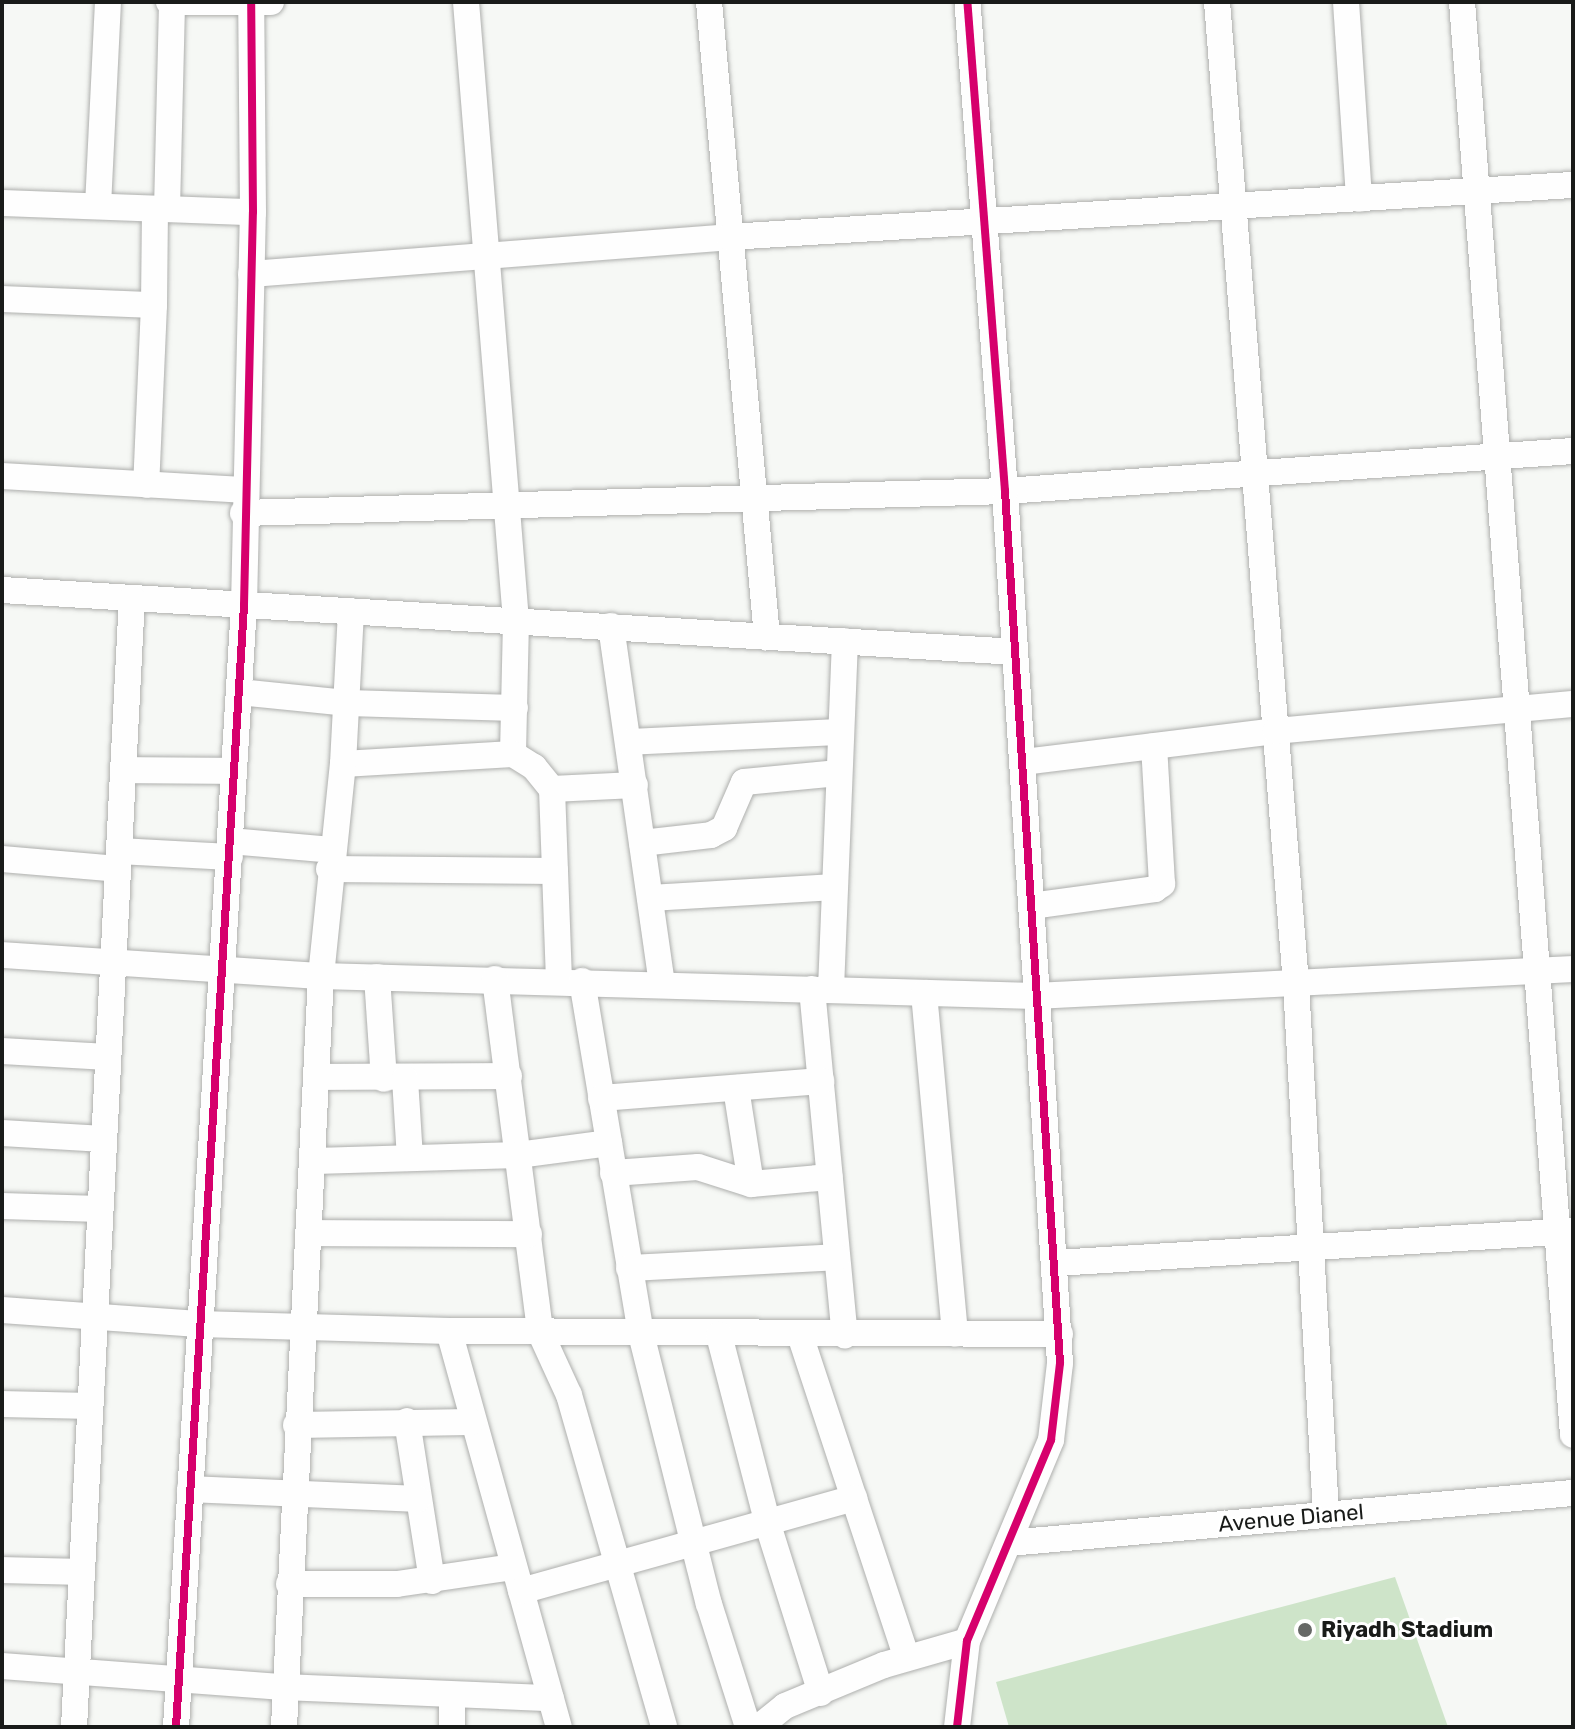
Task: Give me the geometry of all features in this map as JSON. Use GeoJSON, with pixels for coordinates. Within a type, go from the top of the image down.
{"type":"FeatureCollection","features":[{"type":"Feature","properties":{"kind":"street"},"geometry":{"type":"LineString","coordinates":[[98,206],[108,2]]}},
{"type":"Feature","properties":{"kind":"street"},"geometry":{"type":"LineString","coordinates":[[146,485],[170,2],[258,3],[243,502],[244,605],[225,969],[199,1324],[176,1727]]}},
{"type":"Feature","properties":{"kind":"street"},"geometry":{"type":"LineString","coordinates":[[466,2],[516,621],[513,754]]}},
{"type":"Feature","properties":{"kind":"street"},"geometry":{"type":"LineString","coordinates":[[709,2],[767,637]]}},
{"type":"Feature","properties":{"kind":"street"},"geometry":{"type":"LineString","coordinates":[[957,1727],[967,1641],[1051,1440],[1057,1414],[1060,1334],[1035,996],[1005,491],[967,2]]}},
{"type":"Feature","properties":{"kind":"street"},"geometry":{"type":"LineString","coordinates":[[1217,2],[1296,984],[1326,1514]]}},
{"type":"Feature","properties":{"kind":"street"},"geometry":{"type":"LineString","coordinates":[[1346,2],[1359,199]]}},
{"type":"Feature","properties":{"kind":"street"},"geometry":{"type":"LineString","coordinates":[[1462,2],[1500,456],[1537,972],[1565,1231],[1573,1435]]}},
{"type":"Feature","properties":{"kind":"street"},"geometry":{"type":"LineString","coordinates":[[251,274],[729,237],[1573,185]]}},
{"type":"Feature","properties":{"kind":"street"},"geometry":{"type":"LineString","coordinates":[[2,203],[253,212]]}},
{"type":"Feature","properties":{"kind":"street"},"geometry":{"type":"LineString","coordinates":[[2,299],[154,305]]}},
{"type":"Feature","properties":{"kind":"street"},"geometry":{"type":"LineString","coordinates":[[2,476],[146,485],[243,502],[507,507],[753,496],[1005,491],[1573,451]]}},
{"type":"Feature","properties":{"kind":"street"},"geometry":{"type":"LineString","coordinates":[[2,590],[1015,652]]}},
{"type":"Feature","properties":{"kind":"street"},"geometry":{"type":"LineString","coordinates":[[74,1727],[132,598]]}},
{"type":"Feature","properties":{"kind":"street"},"geometry":{"type":"LineString","coordinates":[[284,1727],[283,1687],[296,1425],[315,1161],[321,976],[330,860],[343,764],[351,611]]}},
{"type":"Feature","properties":{"kind":"street"},"geometry":{"type":"LineString","coordinates":[[611,626],[662,984]]}},
{"type":"Feature","properties":{"kind":"street"},"geometry":{"type":"LineString","coordinates":[[845,641],[835,887],[821,989],[821,1081],[845,1335]]}},
{"type":"Feature","properties":{"kind":"street"},"geometry":{"type":"LineString","coordinates":[[239,692],[348,703],[515,708]]}},
{"type":"Feature","properties":{"kind":"street"},"geometry":{"type":"LineString","coordinates":[[1023,762],[1276,731],[1573,704]]}},
{"type":"Feature","properties":{"kind":"street"},"geometry":{"type":"LineString","coordinates":[[628,742],[841,732]]}},
{"type":"Feature","properties":{"kind":"street"},"geometry":{"type":"LineString","coordinates":[[1031,906],[1155,889],[1162,884],[1154,746]]}},
{"type":"Feature","properties":{"kind":"street"},"geometry":{"type":"LineString","coordinates":[[343,764],[513,754],[534,767],[552,789],[555,871],[570,981],[601,1098],[641,1334],[694,1546],[748,1727]]}},
{"type":"Feature","properties":{"kind":"street"},"geometry":{"type":"LineString","coordinates":[[123,770],[234,771]]}},
{"type":"Feature","properties":{"kind":"street"},"geometry":{"type":"LineString","coordinates":[[642,843],[711,835],[724,828],[744,782],[839,773]]}},
{"type":"Feature","properties":{"kind":"street"},"geometry":{"type":"LineString","coordinates":[[552,789],[635,785]]}},
{"type":"Feature","properties":{"kind":"street"},"geometry":{"type":"LineString","coordinates":[[2,859],[119,860],[230,849],[330,860],[555,871]]}},
{"type":"Feature","properties":{"kind":"street"},"geometry":{"type":"LineString","coordinates":[[650,898],[835,887]]}},
{"type":"Feature","properties":{"kind":"street"},"geometry":{"type":"LineString","coordinates":[[2,955],[321,976],[1035,996],[1573,969]]}},
{"type":"Feature","properties":{"kind":"street"},"geometry":{"type":"LineString","coordinates":[[377,977],[410,1158]]}},
{"type":"Feature","properties":{"kind":"street"},"geometry":{"type":"LineString","coordinates":[[495,979],[540,1332],[569,1395],[664,1727]]}},
{"type":"Feature","properties":{"kind":"street"},"geometry":{"type":"LineString","coordinates":[[924,993],[955,1334]]}},
{"type":"Feature","properties":{"kind":"street"},"geometry":{"type":"LineString","coordinates":[[2,1051],[108,1057]]}},
{"type":"Feature","properties":{"kind":"street"},"geometry":{"type":"LineString","coordinates":[[318,1077],[395,1079],[509,1076]]}},
{"type":"Feature","properties":{"kind":"street"},"geometry":{"type":"LineString","coordinates":[[601,1098],[821,1081]]}},
{"type":"Feature","properties":{"kind":"street"},"geometry":{"type":"LineString","coordinates":[[736,1088],[751,1184]]}},
{"type":"Feature","properties":{"kind":"street"},"geometry":{"type":"LineString","coordinates":[[2,1133],[104,1139]]}},
{"type":"Feature","properties":{"kind":"street"},"geometry":{"type":"LineString","coordinates":[[315,1161],[518,1155],[609,1143]]}},
{"type":"Feature","properties":{"kind":"street"},"geometry":{"type":"LineString","coordinates":[[613,1173],[698,1167],[751,1184],[830,1177]]}},
{"type":"Feature","properties":{"kind":"street"},"geometry":{"type":"LineString","coordinates":[[2,1206],[100,1209]]}},
{"type":"Feature","properties":{"kind":"street"},"geometry":{"type":"LineString","coordinates":[[1056,1263],[1565,1231]]}},
{"type":"Feature","properties":{"kind":"street"},"geometry":{"type":"LineString","coordinates":[[310,1233],[529,1234]]}},
{"type":"Feature","properties":{"kind":"street"},"geometry":{"type":"LineString","coordinates":[[629,1268],[837,1257]]}},
{"type":"Feature","properties":{"kind":"street"},"geometry":{"type":"LineString","coordinates":[[2,1310],[199,1324],[449,1331],[719,1335],[1060,1334]]}},
{"type":"Feature","properties":{"kind":"street"},"geometry":{"type":"LineString","coordinates":[[449,1331],[471,1422],[559,1727]]}},
{"type":"Feature","properties":{"kind":"street"},"geometry":{"type":"LineString","coordinates":[[719,1335],[768,1525],[821,1693]]}},
{"type":"Feature","properties":{"kind":"street"},"geometry":{"type":"LineString","coordinates":[[800,1335],[907,1658]]}},
{"type":"Feature","properties":{"kind":"street"},"geometry":{"type":"LineString","coordinates":[[2,1404],[90,1406]]}},
{"type":"Feature","properties":{"kind":"street"},"geometry":{"type":"LineString","coordinates":[[407,1421],[432,1581]]}},
{"type":"Feature","properties":{"kind":"street"},"geometry":{"type":"LineString","coordinates":[[296,1425],[471,1422]]}},
{"type":"Feature","properties":{"kind":"street"},"geometry":{"type":"LineString","coordinates":[[190,1489],[418,1499]]}},
{"type":"Feature","properties":{"kind":"street","name":"Avenue Dianel"},"geometry":{"type":"LineString","coordinates":[[1009,1543],[1573,1493]]}},
{"type":"Feature","properties":{"kind":"street"},"geometry":{"type":"LineString","coordinates":[[289,1584],[517,1579],[617,1566],[854,1498]]}},
{"type":"Feature","properties":{"kind":"street"},"geometry":{"type":"LineString","coordinates":[[2,1570],[82,1572]]}},
{"type":"Feature","properties":{"kind":"street"},"geometry":{"type":"LineString","coordinates":[[759,1727],[785,1706],[907,1658],[967,1641]]}},
{"type":"Feature","properties":{"kind":"street"},"geometry":{"type":"LineString","coordinates":[[2,1666],[283,1687],[551,1698]]}},
{"type":"Feature","properties":{"kind":"street"},"geometry":{"type":"LineString","coordinates":[[452,1696],[452,1727]]}},
{"type":"Feature","properties":{"kind":"green space","name":"Riyadh Stadium"},"geometry":{"type":"Polygon","coordinates":[[[1395,1577],[1448,1727],[1009,1727],[996,1682],[1395,1577]]]}},
{"type":"Feature","properties":{"kind":"cycle path"},"geometry":{"type":"LineString","coordinates":[[176,1727],[244,605],[253,212],[251,2]]}},
{"type":"Feature","properties":{"kind":"cycle path"},"geometry":{"type":"LineString","coordinates":[[957,1727],[967,1641],[1051,1440],[1060,1363],[1005,491],[967,2]]}},
{"type":"Feature","properties":{"kind":"place","name":"Riyadh Stadium"},"geometry":{"type":"Point","coordinates":[1305,1630]}}]}
